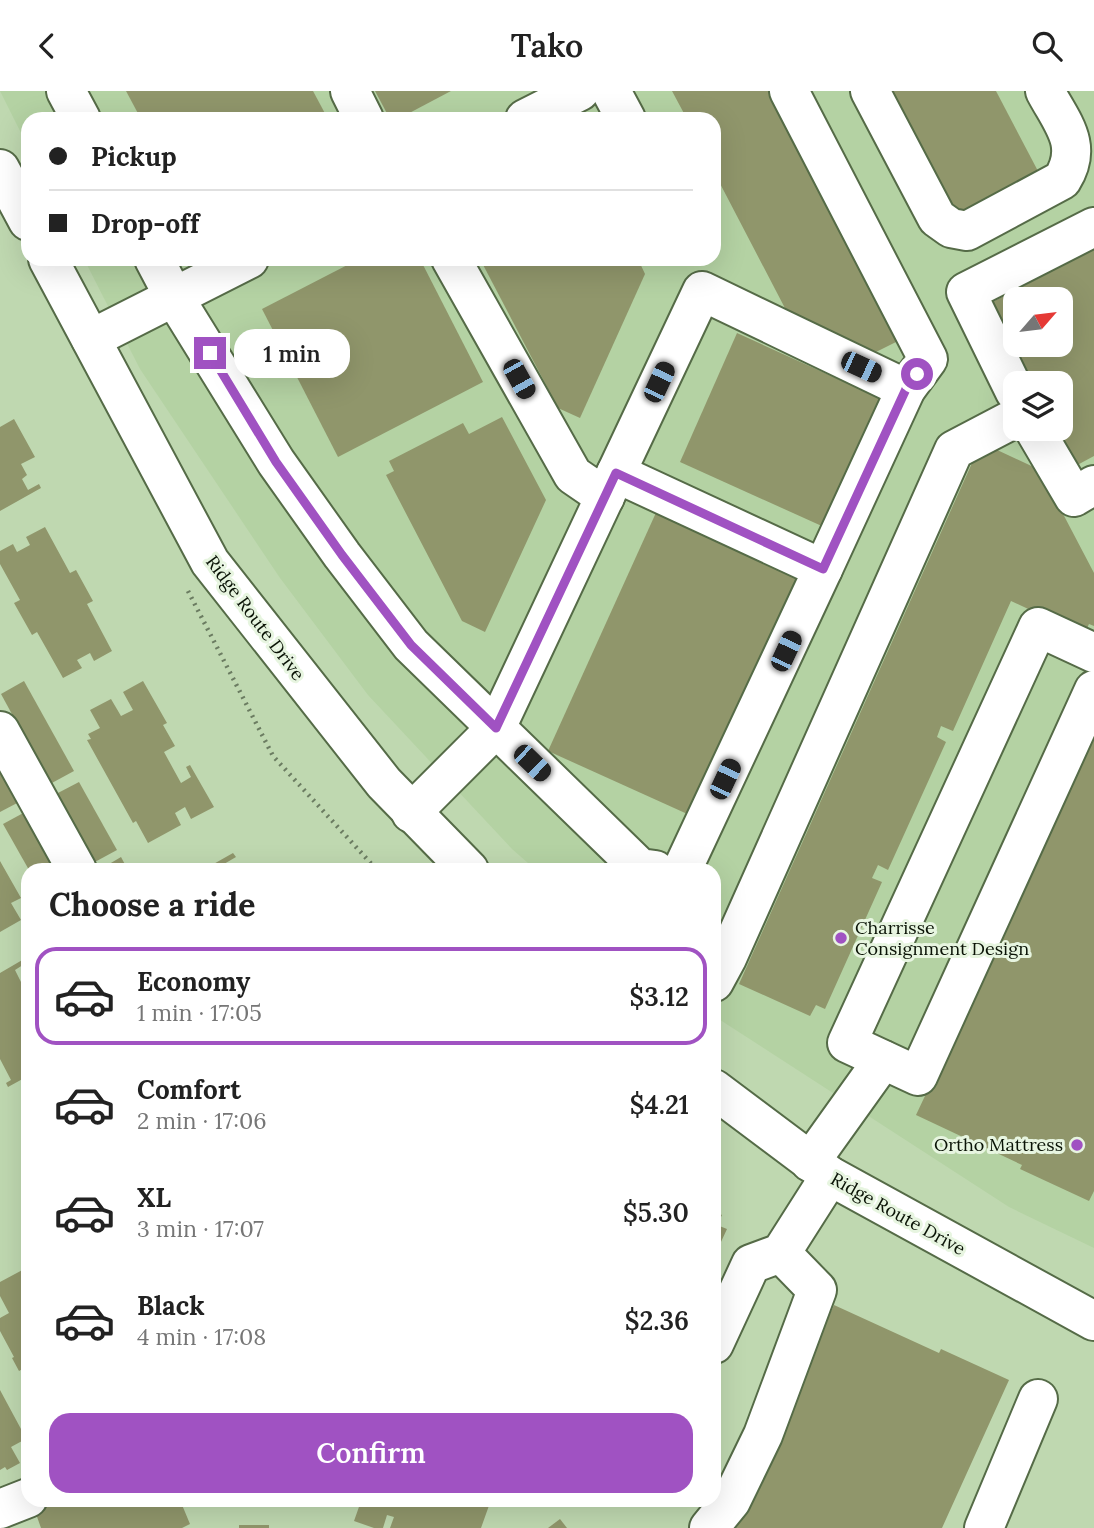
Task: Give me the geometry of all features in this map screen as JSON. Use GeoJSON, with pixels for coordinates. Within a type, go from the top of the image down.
{"type":"FeatureCollection","features":[{"type":"Feature","properties":{"kind":"main road"},"geometry":{"type":"LineString","coordinates":[[66,91],[77,112]]}},
{"type":"Feature","properties":{"kind":"main road"},"geometry":{"type":"LineString","coordinates":[[350,91],[360,112]]}},
{"type":"Feature","properties":{"kind":"main road"},"geometry":{"type":"LineString","coordinates":[[539,112],[580,91]]}},
{"type":"Feature","properties":{"kind":"main road"},"geometry":{"type":"LineString","coordinates":[[611,91],[622,112]]}},
{"type":"Feature","properties":{"kind":"main road"},"geometry":{"type":"LineString","coordinates":[[685,863],[906,389],[928,359],[789,91]]}},
{"type":"Feature","properties":{"kind":"main road"},"geometry":{"type":"LineString","coordinates":[[870,91],[937,218],[951,227],[967,231],[1062,180],[1070,167],[1072,142],[1045,91]]}},
{"type":"Feature","properties":{"kind":"main road"},"geometry":{"type":"LineString","coordinates":[[0,169],[21,208]]}},
{"type":"Feature","properties":{"kind":"main road"},"geometry":{"type":"LineString","coordinates":[[1005,371],[966,292],[1094,227]]}},
{"type":"Feature","properties":{"kind":"main road","name":"Ridge Route Drive"},"geometry":{"type":"LineString","coordinates":[[52,266],[210,562],[384,783],[462,863]]}},
{"type":"Feature","properties":{"kind":"main road"},"geometry":{"type":"LineString","coordinates":[[158,266],[174,297],[276,462],[411,645],[635,863]]}},
{"type":"Feature","properties":{"kind":"main road"},"geometry":{"type":"LineString","coordinates":[[91,339],[235,266]]}},
{"type":"Feature","properties":{"kind":"main road"},"geometry":{"type":"LineString","coordinates":[[455,266],[573,475],[610,485],[823,569]]}},
{"type":"Feature","properties":{"kind":"main road"},"geometry":{"type":"LineString","coordinates":[[411,813],[496,728],[610,485],[699,275],[906,389]]}},
{"type":"Feature","properties":{"kind":"main road"},"geometry":{"type":"LineString","coordinates":[[721,969],[954,450],[1003,424]]}},
{"type":"Feature","properties":{"kind":"main road"},"geometry":{"type":"LineString","coordinates":[[1041,441],[1074,497],[1094,485]]}},
{"type":"Feature","properties":{"kind":"main road"},"geometry":{"type":"LineString","coordinates":[[1094,653],[1038,627],[847,1043],[918,1076],[1094,690]]}},
{"type":"Feature","properties":{"kind":"main road"},"geometry":{"type":"LineString","coordinates":[[0,731],[73,863]]}},
{"type":"Feature","properties":{"kind":"main road"},"geometry":{"type":"LineString","coordinates":[[721,1328],[751,1264],[781,1252],[820,1169],[883,1060]]}},
{"type":"Feature","properties":{"kind":"main road","name":"Ridge Route Drive"},"geometry":{"type":"LineString","coordinates":[[721,1094],[820,1169],[1094,1321]]}},
{"type":"Feature","properties":{"kind":"main road"},"geometry":{"type":"LineString","coordinates":[[695,1507],[708,1528],[731,1501],[763,1435],[817,1290],[781,1252]]}},
{"type":"Feature","properties":{"kind":"main road"},"geometry":{"type":"LineString","coordinates":[[984,1528],[1038,1399]]}},
{"type":"Feature","properties":{"kind":"main road"},"geometry":{"type":"LineString","coordinates":[[0,1509],[21,1501]]}},
{"type":"Feature","properties":{"kind":"shaded area"},"geometry":{"type":"Polygon","coordinates":[[[0,91],[1094,91],[1094,1248],[1009,1207],[721,1021],[721,863],[528,863],[368,695],[280,578],[140,369],[88,266],[721,266],[721,112],[21,112],[21,133],[0,91]]]}},
{"type":"Feature","properties":{"kind":"building"},"geometry":{"type":"Polygon","coordinates":[[[126,91],[313,91],[324,112],[137,112],[126,91]]]}},
{"type":"Feature","properties":{"kind":"building"},"geometry":{"type":"Polygon","coordinates":[[[375,91],[451,91],[411,112],[386,112],[375,91]]]}},
{"type":"Feature","properties":{"kind":"building"},"geometry":{"type":"Polygon","coordinates":[[[672,91],[771,91],[900,340],[874,353],[788,314],[721,185],[721,112],[683,112],[672,91]]]}},
{"type":"Feature","properties":{"kind":"building"},"geometry":{"type":"Polygon","coordinates":[[[892,91],[996,91],[1039,173],[957,216],[892,91]]]}},
{"type":"Feature","properties":{"kind":"building"},"geometry":{"type":"Polygon","coordinates":[[[1094,249],[1094,456],[1068,470],[1052,441],[1073,441],[1073,371],[1016,371],[1009,357],[1073,357],[1073,287],[1021,287],[1094,249]]]}},
{"type":"Feature","properties":{"kind":"building"},"geometry":{"type":"Polygon","coordinates":[[[345,266],[424,266],[483,382],[338,457],[262,309],[345,266]]]}},
{"type":"Feature","properties":{"kind":"building"},"geometry":{"type":"Polygon","coordinates":[[[484,266],[641,266],[645,274],[580,418],[558,408],[484,266]]]}},
{"type":"Feature","properties":{"kind":"building"},"geometry":{"type":"Polygon","coordinates":[[[1003,297],[1003,346],[983,307],[1003,297]]]}},
{"type":"Feature","properties":{"kind":"building"},"geometry":{"type":"Polygon","coordinates":[[[737,333],[882,399],[824,527],[680,462],[737,333]]]}},
{"type":"Feature","properties":{"kind":"building"},"geometry":{"type":"Polygon","coordinates":[[[502,417],[546,500],[485,632],[462,621],[386,475],[394,471],[389,461],[463,423],[469,434],[502,417]]]}},
{"type":"Feature","properties":{"kind":"building"},"geometry":{"type":"Polygon","coordinates":[[[14,419],[35,457],[21,464],[27,475],[22,479],[28,490],[39,484],[41,488],[0,511],[0,427],[14,419]]]}},
{"type":"Feature","properties":{"kind":"building"},"geometry":{"type":"Polygon","coordinates":[[[995,449],[1040,470],[1094,573],[1094,626],[1089,624],[1084,635],[1011,601],[953,731],[941,726],[937,737],[946,742],[888,870],[878,865],[872,878],[882,882],[825,1009],[816,1005],[810,1016],[739,984],[972,463],[995,449]]]}},
{"type":"Feature","properties":{"kind":"building"},"geometry":{"type":"Polygon","coordinates":[[[659,506],[804,573],[694,817],[548,751],[659,506]]]}},
{"type":"Feature","properties":{"kind":"building"},"geometry":{"type":"Polygon","coordinates":[[[45,527],[70,573],[76,570],[93,601],[87,604],[112,651],[94,661],[90,653],[77,660],[82,668],[63,678],[37,632],[32,635],[14,603],[20,600],[0,564],[0,551],[13,544],[17,552],[30,545],[26,537],[45,527]]]}},
{"type":"Feature","properties":{"kind":"building"},"geometry":{"type":"Polygon","coordinates":[[[24,681],[74,771],[50,784],[1,694],[24,681]]]}},
{"type":"Feature","properties":{"kind":"building"},"geometry":{"type":"Polygon","coordinates":[[[143,681],[167,723],[163,725],[175,746],[164,752],[181,783],[191,777],[186,767],[190,765],[214,807],[191,819],[185,807],[175,813],[181,825],[148,843],[136,821],[133,823],[87,740],[91,739],[88,734],[100,728],[90,710],[111,699],[121,716],[133,710],[123,692],[143,681]]]}},
{"type":"Feature","properties":{"kind":"building"},"geometry":{"type":"Polygon","coordinates":[[[1094,737],[1094,1191],[1089,1201],[1020,1169],[1022,1165],[916,1115],[1094,737]]]}},
{"type":"Feature","properties":{"kind":"building"},"geometry":{"type":"Polygon","coordinates":[[[0,762],[21,801],[0,812],[0,762]]]}},
{"type":"Feature","properties":{"kind":"building"},"geometry":{"type":"Polygon","coordinates":[[[79,782],[117,850],[93,863],[56,794],[79,782]]]}},
{"type":"Feature","properties":{"kind":"building"},"geometry":{"type":"Polygon","coordinates":[[[27,811],[55,863],[25,863],[3,824],[27,811]]]}},
{"type":"Feature","properties":{"kind":"building"},"geometry":{"type":"Polygon","coordinates":[[[233,853],[236,857],[226,863],[215,863],[233,853]]]}},
{"type":"Feature","properties":{"kind":"building"},"geometry":{"type":"Polygon","coordinates":[[[121,857],[124,863],[111,863],[121,857]]]}},
{"type":"Feature","properties":{"kind":"building"},"geometry":{"type":"Polygon","coordinates":[[[0,861],[21,898],[11,903],[21,920],[0,932],[0,861]]]}},
{"type":"Feature","properties":{"kind":"building"},"geometry":{"type":"Polygon","coordinates":[[[21,961],[21,966],[15,970],[21,982],[21,1080],[8,1087],[6,1083],[11,1080],[0,1059],[0,973],[21,961]]]}},
{"type":"Feature","properties":{"kind":"building"},"geometry":{"type":"Polygon","coordinates":[[[721,1227],[727,1229],[721,1242],[721,1227]]]}},
{"type":"Feature","properties":{"kind":"building"},"geometry":{"type":"Polygon","coordinates":[[[21,1271],[19,1371],[0,1331],[0,1318],[9,1313],[0,1296],[0,1282],[21,1271]]]}},
{"type":"Feature","properties":{"kind":"building"},"geometry":{"type":"Polygon","coordinates":[[[834,1305],[939,1353],[941,1349],[1009,1380],[942,1528],[733,1528],[834,1305]]]}},
{"type":"Feature","properties":{"kind":"building"},"geometry":{"type":"Polygon","coordinates":[[[0,1390],[21,1429],[21,1442],[11,1447],[20,1463],[7,1470],[5,1467],[0,1470],[0,1390]]]}},
{"type":"Feature","properties":{"kind":"building"},"geometry":{"type":"Polygon","coordinates":[[[44,1507],[183,1507],[190,1524],[182,1528],[41,1528],[35,1511],[44,1507]]]}},
{"type":"Feature","properties":{"kind":"building"},"geometry":{"type":"Polygon","coordinates":[[[359,1507],[488,1507],[481,1528],[390,1528],[394,1517],[387,1515],[383,1528],[374,1528],[354,1521],[359,1507]]]}},
{"type":"Feature","properties":{"kind":"building"},"geometry":{"type":"Polygon","coordinates":[[[560,1519],[567,1528],[548,1528],[560,1519]]]}},
{"type":"Feature","properties":{"kind":"building"},"geometry":{"type":"Polygon","coordinates":[[[239,1525],[269,1525],[269,1528],[239,1528],[239,1525]]]}},
{"type":"Feature","properties":{"kind":"place","name":"Charrisse Consignment Design"},"geometry":{"type":"Point","coordinates":[841,938]}},
{"type":"Feature","properties":{"kind":"place","name":"Ortho Mattress"},"geometry":{"type":"Point","coordinates":[1077,1145]}},
{"type":"Feature","properties":{"kind":"route"},"geometry":{"type":"LineString","coordinates":[[210,353],[276,462],[342,555],[411,645],[496,728],[616,473],[823,569],[906,389],[917,374]]}}]}
